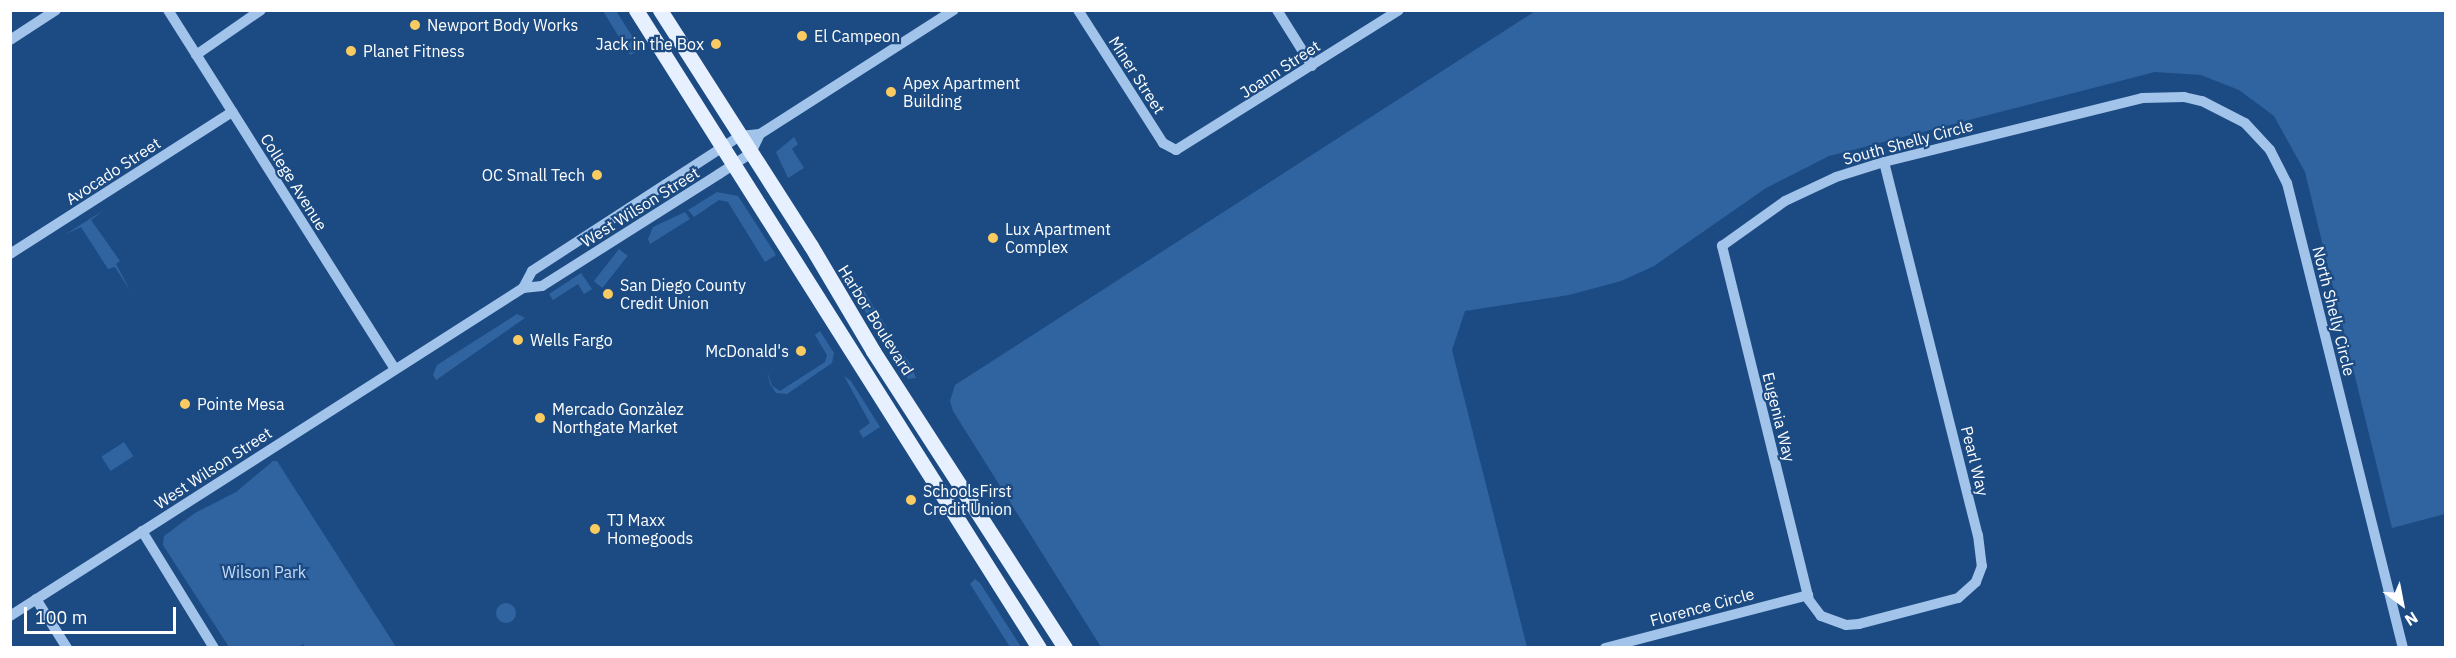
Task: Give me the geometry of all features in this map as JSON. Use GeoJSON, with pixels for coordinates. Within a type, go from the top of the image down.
{"type":"FeatureCollection","features":[{"type":"Feature","properties":{"kind":"main road"},"geometry":{"type":"LineString","coordinates":[[636,10],[1039,648]]}},
{"type":"Feature","properties":{"kind":"main road","name":"Harbor Boulevard"},"geometry":{"type":"LineString","coordinates":[[660,10],[873,351],[1065,648]]}},
{"type":"Feature","properties":{"kind":"street","name":"College Avenue"},"geometry":{"type":"LineString","coordinates":[[168,10],[395,369]]}},
{"type":"Feature","properties":{"kind":"street"},"geometry":{"type":"LineString","coordinates":[[196,55],[261,10]]}},
{"type":"Feature","properties":{"kind":"street","name":"West Wilson Street"},"geometry":{"type":"LineString","coordinates":[[523,288],[532,272],[740,136],[760,134],[954,10]]}},
{"type":"Feature","properties":{"kind":"street","name":"Miner Street"},"geometry":{"type":"LineString","coordinates":[[1078,10],[1163,143],[1176,150]]}},
{"type":"Feature","properties":{"kind":"street"},"geometry":{"type":"LineString","coordinates":[[1277,10],[1312,66]]}},
{"type":"Feature","properties":{"kind":"street"},"geometry":{"type":"LineString","coordinates":[[1375,10],[1382,22]]}},
{"type":"Feature","properties":{"kind":"street","name":"Joann Street"},"geometry":{"type":"LineString","coordinates":[[1176,150],[1399,10]]}},
{"type":"Feature","properties":{"kind":"street"},"geometry":{"type":"LineString","coordinates":[[10,40],[56,11]]}},
{"type":"Feature","properties":{"kind":"street","name":"North Shelly Circle"},"geometry":{"type":"LineString","coordinates":[[2118,103],[2162,97],[2202,101],[2245,123],[2278,163],[2287,183],[2403,648]]}},
{"type":"Feature","properties":{"kind":"street","name":"South Shelly Circle"},"geometry":{"type":"LineString","coordinates":[[1722,246],[1785,201],[1836,177],[1884,162],[2118,103]]}},
{"type":"Feature","properties":{"kind":"street","name":"Avocado Street"},"geometry":{"type":"LineString","coordinates":[[10,254],[232,111]]}},
{"type":"Feature","properties":{"kind":"street","name":"West Wilson Street"},"geometry":{"type":"LineString","coordinates":[[10,616],[523,288],[542,286],[734,165],[751,153],[760,134]]}},
{"type":"Feature","properties":{"kind":"street","name":"Pearl Way"},"geometry":{"type":"LineString","coordinates":[[1808,595],[1821,616],[1846,625],[1858,624],[1958,598],[1976,582],[1982,566],[1978,535],[1884,162]]}},
{"type":"Feature","properties":{"kind":"street","name":"Eugenia Way"},"geometry":{"type":"LineString","coordinates":[[1722,246],[1808,595]]}},
{"type":"Feature","properties":{"kind":"street"},"geometry":{"type":"LineString","coordinates":[[142,531],[214,648]]}},
{"type":"Feature","properties":{"kind":"street","name":"Florence Circle"},"geometry":{"type":"LineString","coordinates":[[1605,648],[1808,595]]}},
{"type":"Feature","properties":{"kind":"street"},"geometry":{"type":"LineString","coordinates":[[36,599],[67,648]]}},
{"type":"Feature","properties":{"kind":"green space"},"geometry":{"type":"Polygon","coordinates":[[[1537,10],[2445,11],[2445,514],[2392,528],[2305,172],[2274,116],[2239,90],[2201,75],[2155,72],[1829,156],[1766,188],[1654,266],[1621,281],[1569,295],[1465,311],[1452,350],[1527,647],[1101,647],[953,411],[950,401],[955,385],[1537,10]]]}},
{"type":"Feature","properties":{"kind":"green space"},"geometry":{"type":"Polygon","coordinates":[[[603,11],[616,11],[641,50],[630,55],[603,11]]]}},
{"type":"Feature","properties":{"kind":"green space"},"geometry":{"type":"Polygon","coordinates":[[[794,137],[798,144],[792,149],[804,168],[788,178],[776,152],[794,137]]]}},
{"type":"Feature","properties":{"kind":"green space"},"geometry":{"type":"Polygon","coordinates":[[[717,192],[738,196],[776,255],[765,262],[728,202],[719,200],[694,217],[688,210],[717,192]]]}},
{"type":"Feature","properties":{"kind":"green space"},"geometry":{"type":"Polygon","coordinates":[[[104,210],[91,220],[120,261],[116,264],[131,292],[115,267],[108,269],[81,227],[66,234],[104,210]]]}},
{"type":"Feature","properties":{"kind":"green space"},"geometry":{"type":"Polygon","coordinates":[[[685,212],[690,219],[650,244],[648,239],[653,227],[685,212]]]}},
{"type":"Feature","properties":{"kind":"green space"},"geometry":{"type":"Polygon","coordinates":[[[619,249],[628,256],[602,288],[594,281],[619,249]]]}},
{"type":"Feature","properties":{"kind":"green space"},"geometry":{"type":"Polygon","coordinates":[[[581,273],[592,289],[584,294],[578,284],[553,300],[549,294],[581,273]]]}},
{"type":"Feature","properties":{"kind":"green space"},"geometry":{"type":"Polygon","coordinates":[[[856,285],[861,286],[887,328],[884,334],[879,333],[852,290],[856,285]]]}},
{"type":"Feature","properties":{"kind":"green space"},"geometry":{"type":"Polygon","coordinates":[[[517,314],[525,318],[436,380],[433,375],[437,365],[517,314]]]}},
{"type":"Feature","properties":{"kind":"green space"},"geometry":{"type":"Polygon","coordinates":[[[820,331],[834,353],[832,363],[787,394],[776,393],[770,384],[767,371],[772,386],[780,391],[825,362],[827,355],[815,335],[820,331]]]}},
{"type":"Feature","properties":{"kind":"green space"},"geometry":{"type":"Polygon","coordinates":[[[896,347],[910,363],[916,378],[908,379],[893,355],[896,347]]]}},
{"type":"Feature","properties":{"kind":"green space"},"geometry":{"type":"Polygon","coordinates":[[[844,376],[851,381],[880,427],[863,438],[859,431],[870,423],[844,376]]]}},
{"type":"Feature","properties":{"kind":"green space"},"geometry":{"type":"Polygon","coordinates":[[[124,442],[133,456],[111,471],[101,457],[124,442]]]}},
{"type":"Feature","properties":{"kind":"green space","name":"Wilson Park"},"geometry":{"type":"Polygon","coordinates":[[[273,461],[277,461],[396,647],[305,648],[303,644],[297,648],[229,647],[163,545],[164,536],[195,513],[236,492],[273,461]]]}},
{"type":"Feature","properties":{"kind":"green space"},"geometry":{"type":"Polygon","coordinates":[[[975,579],[980,583],[1021,647],[1010,647],[970,584],[975,579]]]}},
{"type":"Feature","properties":{"kind":"green space"},"geometry":{"type":"Polygon","coordinates":[[[506,603],[513,606],[516,613],[513,620],[506,623],[499,620],[496,613],[499,606],[506,603]]]}},
{"type":"Feature","properties":{"kind":"place","name":"Newport Body Works"},"geometry":{"type":"Point","coordinates":[415,25]}},
{"type":"Feature","properties":{"kind":"place","name":"El Campeon"},"geometry":{"type":"Point","coordinates":[802,36]}},
{"type":"Feature","properties":{"kind":"place","name":"Jack in the Box"},"geometry":{"type":"Point","coordinates":[716,44]}},
{"type":"Feature","properties":{"kind":"place","name":"Planet Fitness"},"geometry":{"type":"Point","coordinates":[351,51]}},
{"type":"Feature","properties":{"kind":"place","name":"Apex Apartment Building"},"geometry":{"type":"Point","coordinates":[891,92]}},
{"type":"Feature","properties":{"kind":"place","name":"OC Small Tech"},"geometry":{"type":"Point","coordinates":[597,175]}},
{"type":"Feature","properties":{"kind":"place","name":"Lux Apartment Complex"},"geometry":{"type":"Point","coordinates":[993,238]}},
{"type":"Feature","properties":{"kind":"place","name":"San Diego County Credit Union"},"geometry":{"type":"Point","coordinates":[608,294]}},
{"type":"Feature","properties":{"kind":"place","name":"Wells Fargo"},"geometry":{"type":"Point","coordinates":[518,340]}},
{"type":"Feature","properties":{"kind":"place","name":"McDonald's"},"geometry":{"type":"Point","coordinates":[801,351]}},
{"type":"Feature","properties":{"kind":"place","name":"Pointe Mesa"},"geometry":{"type":"Point","coordinates":[185,404]}},
{"type":"Feature","properties":{"kind":"place","name":"Mercado Gonzàlez Northgate Market"},"geometry":{"type":"Point","coordinates":[540,418]}},
{"type":"Feature","properties":{"kind":"place","name":"SchoolsFirst Credit Union"},"geometry":{"type":"Point","coordinates":[911,500]}},
{"type":"Feature","properties":{"kind":"place","name":"TJ Maxx Homegoods"},"geometry":{"type":"Point","coordinates":[595,529]}}]}
